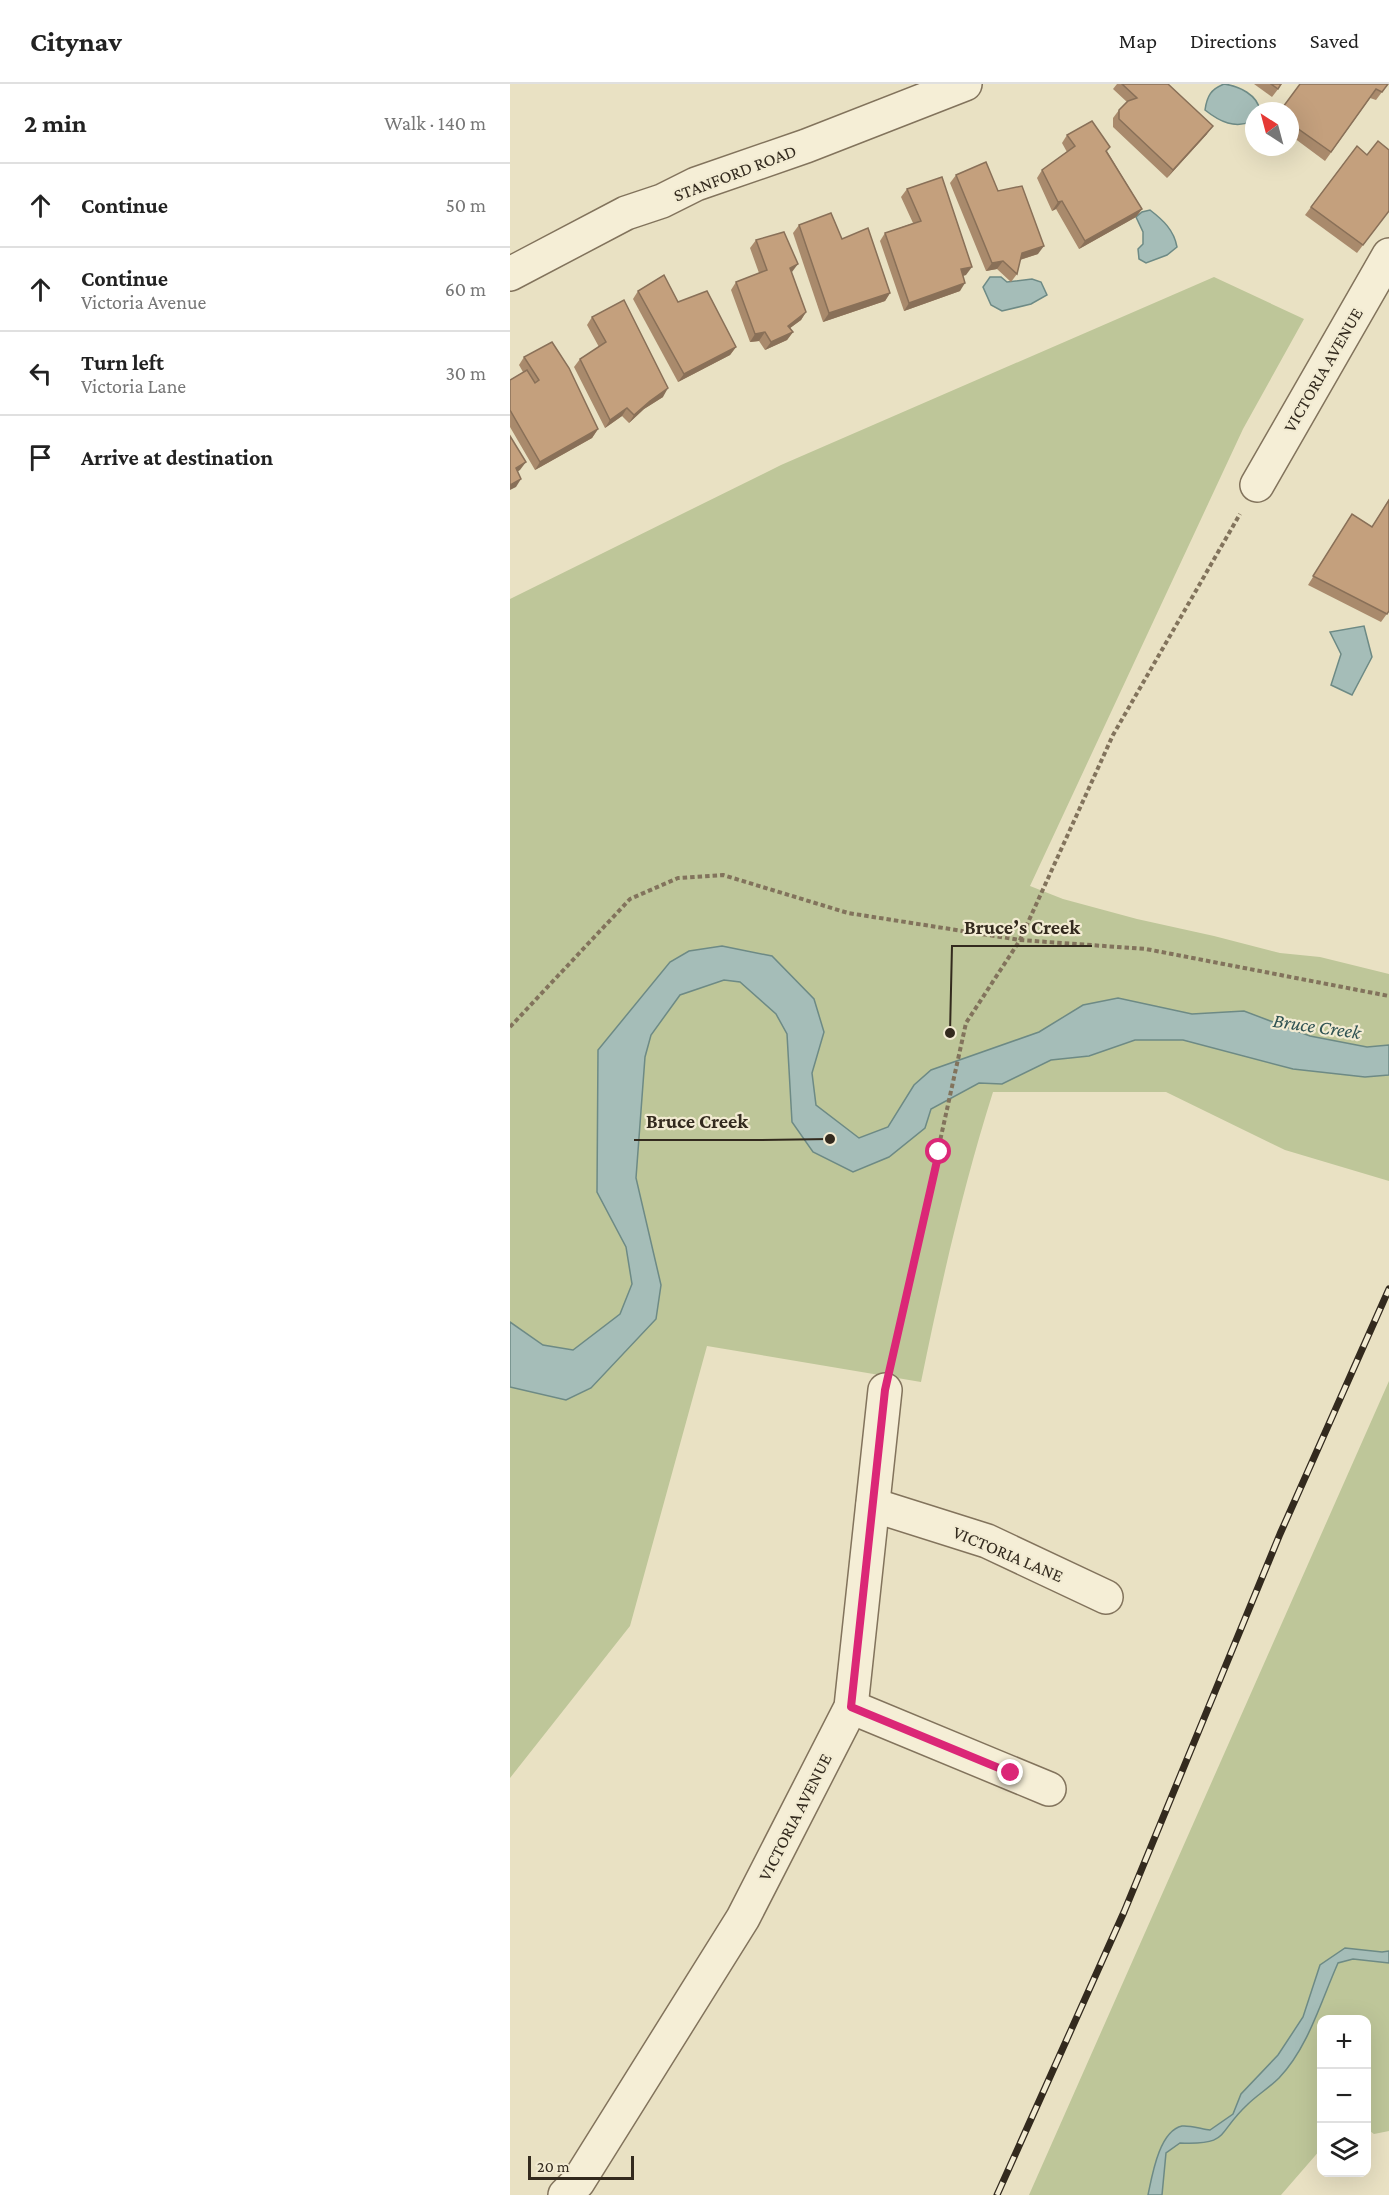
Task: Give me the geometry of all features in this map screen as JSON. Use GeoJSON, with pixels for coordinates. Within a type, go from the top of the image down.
{"type":"FeatureCollection","features":[{"type":"Feature","properties":{"kind":"street","name":"STANFORD ROAD"},"geometry":{"type":"LineString","coordinates":[[510,274],[626,213],[662,201],[696,184],[806,146],[965,84]]}},
{"type":"Feature","properties":{"kind":"street","name":"VICTORIA AVENUE"},"geometry":{"type":"LineString","coordinates":[[1257,485],[1389,255]]}},
{"type":"Feature","properties":{"kind":"street","name":"VICTORIA AVENUE"},"geometry":{"type":"LineString","coordinates":[[565,2195],[578,2182],[743,1918],[851,1707],[885,1390]]}},
{"type":"Feature","properties":{"kind":"street","name":"VICTORIA LANE"},"geometry":{"type":"LineString","coordinates":[[873,1505],[987,1541],[1106,1597]]}},
{"type":"Feature","properties":{"kind":"street"},"geometry":{"type":"LineString","coordinates":[[851,1707],[1049,1789]]}},
{"type":"Feature","properties":{"kind":"path"},"geometry":{"type":"LineString","coordinates":[[885,1390],[966,1023],[1020,940],[1113,735],[1257,485]]}},
{"type":"Feature","properties":{"kind":"path"},"geometry":{"type":"LineString","coordinates":[[510,1027],[630,899],[678,878],[723,875],[848,913],[1020,940],[1146,949],[1389,996]]}},
{"type":"Feature","properties":{"kind":"green space"},"geometry":{"type":"Polygon","coordinates":[[[1214,277],[1304,319],[1243,429],[1030,886],[1063,899],[1137,919],[1280,953],[1320,957],[1389,974],[1389,1181],[1285,1150],[1166,1092],[993,1092],[953,1236],[921,1382],[707,1346],[630,1626],[510,1778],[510,599],[781,465],[1214,277]]]}},
{"type":"Feature","properties":{"kind":"green space"},"geometry":{"type":"Polygon","coordinates":[[[1389,1381],[1389,2131],[1374,2134],[1371,2132],[1371,2015],[1317,2015],[1317,2154],[1281,2195],[1029,2195],[1389,1381]]]}},
{"type":"Feature","properties":{"kind":"water"},"geometry":{"type":"Polygon","coordinates":[[[1224,84],[1236,87],[1256,100],[1257,102],[1245,102],[1245,123],[1228,123],[1205,110],[1210,94],[1224,84]]]}},
{"type":"Feature","properties":{"kind":"water"},"geometry":{"type":"Polygon","coordinates":[[[1150,210],[1167,226],[1177,247],[1167,255],[1146,263],[1139,259],[1138,249],[1143,244],[1143,232],[1136,217],[1150,210]]]}},
{"type":"Feature","properties":{"kind":"water"},"geometry":{"type":"Polygon","coordinates":[[[990,277],[1001,277],[1007,282],[1032,279],[1041,282],[1047,295],[1031,304],[1002,311],[991,305],[983,287],[990,277]]]}},
{"type":"Feature","properties":{"kind":"water"},"geometry":{"type":"Polygon","coordinates":[[[1364,626],[1372,657],[1352,695],[1331,685],[1341,654],[1330,632],[1364,626]]]}},
{"type":"Feature","properties":{"kind":"water"},"geometry":{"type":"Polygon","coordinates":[[[722,946],[772,956],[814,999],[824,1032],[812,1073],[816,1105],[859,1138],[888,1127],[914,1085],[931,1070],[1039,1032],[1083,1005],[1118,998],[1192,1014],[1244,1011],[1310,1036],[1367,1047],[1389,1045],[1389,1075],[1365,1077],[1293,1069],[1183,1040],[1135,1040],[1089,1056],[1051,1060],[1002,1084],[979,1083],[931,1109],[925,1128],[889,1157],[853,1172],[813,1152],[792,1122],[787,1034],[776,1014],[740,982],[724,980],[680,995],[651,1035],[645,1057],[636,1178],[661,1285],[656,1319],[591,1388],[566,1400],[510,1387],[510,1322],[543,1345],[573,1350],[620,1314],[632,1284],[626,1247],[597,1192],[598,1050],[670,962],[689,951],[722,946]]]}},
{"type":"Feature","properties":{"kind":"water"},"geometry":{"type":"Polygon","coordinates":[[[1345,1948],[1389,1951],[1389,1963],[1353,1959],[1338,1963],[1313,2024],[1289,2066],[1275,2082],[1237,2115],[1221,2136],[1207,2142],[1180,2143],[1166,2153],[1162,2195],[1148,2195],[1158,2155],[1168,2136],[1182,2126],[1210,2130],[1233,2114],[1241,2094],[1278,2055],[1303,2017],[1320,1965],[1345,1948]]]}},
{"type":"Feature","properties":{"kind":"building"},"geometry":{"type":"Polygon","coordinates":[[[1122,84],[1168,84],[1213,126],[1173,170],[1119,119],[1119,110],[1128,101],[1137,98],[1122,84]]]}},
{"type":"Feature","properties":{"kind":"building"},"geometry":{"type":"Polygon","coordinates":[[[1271,84],[1281,84],[1278,89],[1271,84]]]}},
{"type":"Feature","properties":{"kind":"building"},"geometry":{"type":"Polygon","coordinates":[[[1300,84],[1388,84],[1382,92],[1376,89],[1331,152],[1299,129],[1299,102],[1287,102],[1300,84]]]}},
{"type":"Feature","properties":{"kind":"building"},"geometry":{"type":"Polygon","coordinates":[[[1092,121],[1110,147],[1106,151],[1142,209],[1085,241],[1062,201],[1058,202],[1042,170],[1075,146],[1067,135],[1092,121]]]}},
{"type":"Feature","properties":{"kind":"building"},"geometry":{"type":"Polygon","coordinates":[[[1378,141],[1389,150],[1389,211],[1363,245],[1311,207],[1357,146],[1367,155],[1378,141]]]}},
{"type":"Feature","properties":{"kind":"building"},"geometry":{"type":"Polygon","coordinates":[[[986,162],[998,191],[1022,186],[1044,246],[1022,253],[1017,274],[1003,261],[992,263],[956,175],[986,162]]]}},
{"type":"Feature","properties":{"kind":"building"},"geometry":{"type":"Polygon","coordinates":[[[942,177],[972,267],[961,269],[965,283],[909,303],[885,233],[921,221],[907,189],[942,177]]]}},
{"type":"Feature","properties":{"kind":"building"},"geometry":{"type":"Polygon","coordinates":[[[831,213],[842,239],[868,228],[890,293],[829,313],[799,225],[831,213]]]}},
{"type":"Feature","properties":{"kind":"building"},"geometry":{"type":"Polygon","coordinates":[[[784,232],[798,264],[790,268],[806,312],[788,326],[793,332],[771,342],[765,332],[755,334],[736,282],[767,270],[756,240],[784,232]]]}},
{"type":"Feature","properties":{"kind":"building"},"geometry":{"type":"Polygon","coordinates":[[[664,275],[678,302],[707,291],[736,347],[684,374],[638,291],[664,275]]]}},
{"type":"Feature","properties":{"kind":"building"},"geometry":{"type":"Polygon","coordinates":[[[624,300],[668,388],[634,415],[627,408],[610,420],[580,359],[606,342],[592,317],[624,300]]]}},
{"type":"Feature","properties":{"kind":"building"},"geometry":{"type":"Polygon","coordinates":[[[552,342],[569,368],[598,429],[540,462],[510,410],[510,380],[527,370],[535,383],[539,380],[524,357],[552,342]]]}},
{"type":"Feature","properties":{"kind":"building"},"geometry":{"type":"Polygon","coordinates":[[[510,436],[526,462],[516,468],[521,479],[510,485],[510,436]]]}},
{"type":"Feature","properties":{"kind":"building"},"geometry":{"type":"Polygon","coordinates":[[[1389,500],[1389,611],[1387,614],[1313,576],[1352,514],[1372,527],[1389,500]]]}},
{"type":"Feature","properties":{"kind":"railway"},"geometry":{"type":"LineString","coordinates":[[997,2195],[1124,1912],[1280,1534],[1389,1289]]}},
{"type":"Feature","properties":{"kind":"place","name":"Bruce’s Creek"},"geometry":{"type":"Point","coordinates":[950,1033]}},
{"type":"Feature","properties":{"kind":"place","name":"Bruce Creek"},"geometry":{"type":"Point","coordinates":[830,1139]}},
{"type":"Feature","properties":{"kind":"route"},"geometry":{"type":"LineString","coordinates":[[939,1152],[885,1390],[851,1707],[1011,1773]]}}]}
